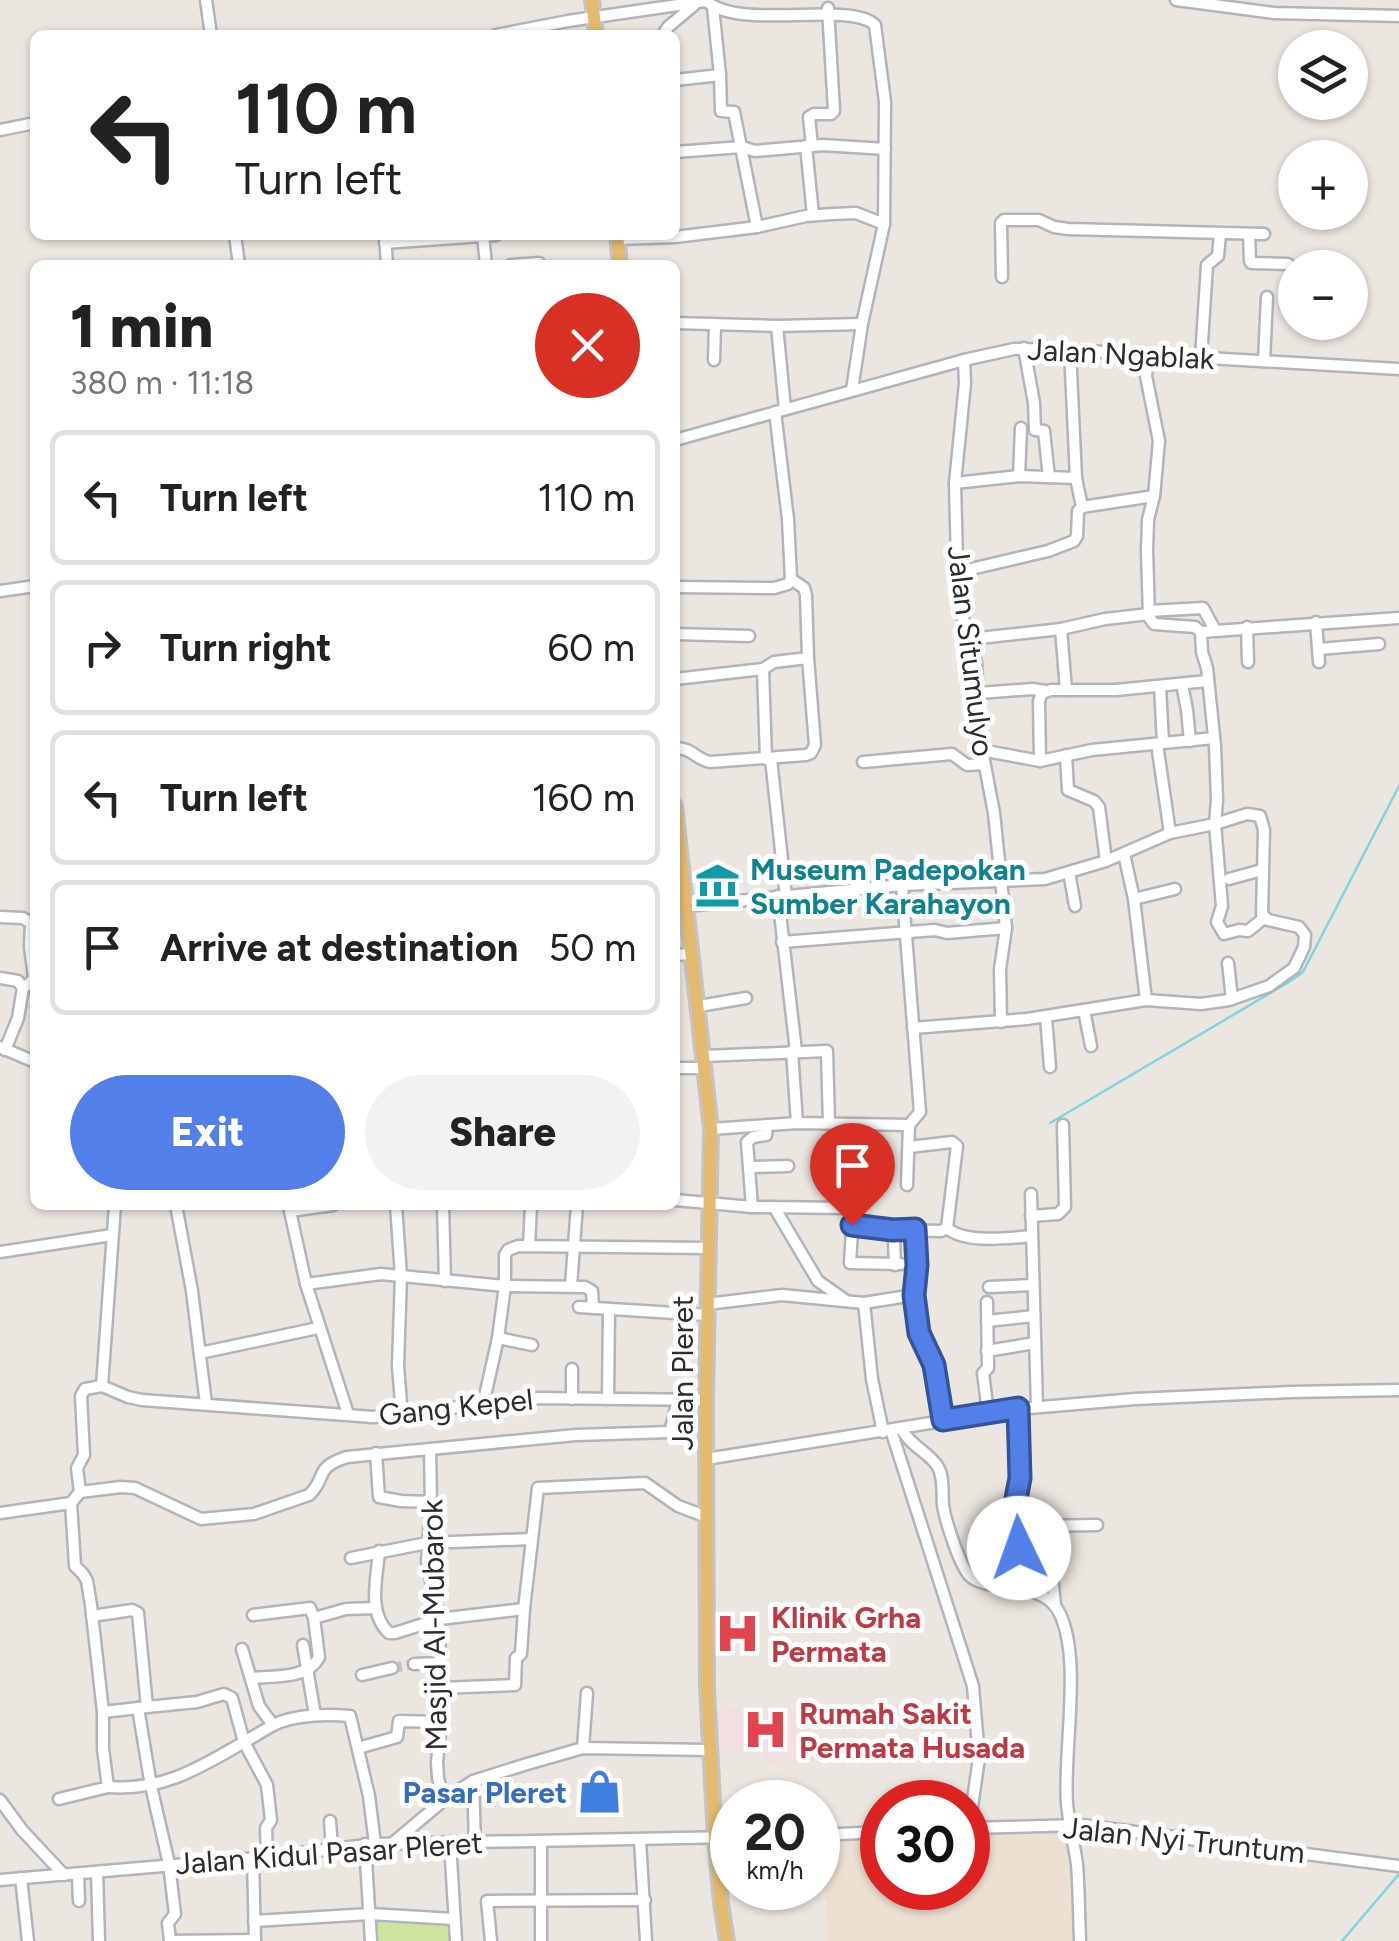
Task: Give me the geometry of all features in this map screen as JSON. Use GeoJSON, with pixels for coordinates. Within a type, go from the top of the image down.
{"type":"FeatureCollection","features":[{"type":"Feature","properties":{"kind":"main road"},"geometry":{"type":"LineString","coordinates":[[592,0],[596,30]]}},
{"type":"Feature","properties":{"kind":"main road","name":"Jalan Pleret"},"geometry":{"type":"LineString","coordinates":[[680,851],[711,1129],[706,1400],[711,1780]]}},
{"type":"Feature","properties":{"kind":"main road","name":"Jalan Pleret"},"geometry":{"type":"LineString","coordinates":[[722,1910],[728,1941]]}},
{"type":"Feature","properties":{"kind":"street"},"geometry":{"type":"LineString","coordinates":[[206,0],[210,30]]}},
{"type":"Feature","properties":{"kind":"street"},"geometry":{"type":"LineString","coordinates":[[1176,0],[1302,14],[1399,16]]}},
{"type":"Feature","properties":{"kind":"street"},"geometry":{"type":"LineString","coordinates":[[1300,0],[1302,14]]}},
{"type":"Feature","properties":{"kind":"street"},"geometry":{"type":"LineString","coordinates":[[666,30],[704,3]]}},
{"type":"Feature","properties":{"kind":"street"},"geometry":{"type":"LineString","coordinates":[[704,3],[720,75],[721,112],[739,111],[757,227]]}},
{"type":"Feature","properties":{"kind":"street"},"geometry":{"type":"LineString","coordinates":[[524,30],[704,3],[753,11],[848,4],[867,14],[875,24],[884,96],[884,224],[852,390]]}},
{"type":"Feature","properties":{"kind":"street"},"geometry":{"type":"LineString","coordinates":[[813,215],[810,117],[834,111],[828,8]]}},
{"type":"Feature","properties":{"kind":"street"},"geometry":{"type":"LineString","coordinates":[[680,79],[720,75]]}},
{"type":"Feature","properties":{"kind":"street"},"geometry":{"type":"LineString","coordinates":[[0,130],[30,125]]}},
{"type":"Feature","properties":{"kind":"street"},"geometry":{"type":"LineString","coordinates":[[680,152],[809,146],[886,149]]}},
{"type":"Feature","properties":{"kind":"street"},"geometry":{"type":"LineString","coordinates":[[680,235],[757,227],[813,215],[856,213],[884,224]]}},
{"type":"Feature","properties":{"kind":"street"},"geometry":{"type":"LineString","coordinates":[[1002,276],[1004,220],[1039,220],[1054,228],[1068,229],[1264,234]]}},
{"type":"Feature","properties":{"kind":"street"},"geometry":{"type":"LineString","coordinates":[[1201,358],[1207,265],[1218,256],[1220,234]]}},
{"type":"Feature","properties":{"kind":"street"},"geometry":{"type":"LineString","coordinates":[[1249,234],[1250,261],[1278,264]]}},
{"type":"Feature","properties":{"kind":"street"},"geometry":{"type":"LineString","coordinates":[[1264,361],[1267,297]]}},
{"type":"Feature","properties":{"kind":"street"},"geometry":{"type":"LineString","coordinates":[[680,323],[862,324]]}},
{"type":"Feature","properties":{"kind":"street"},"geometry":{"type":"LineString","coordinates":[[714,360],[715,325]]}},
{"type":"Feature","properties":{"kind":"street"},"geometry":{"type":"LineString","coordinates":[[680,587],[774,588],[792,579],[777,326]]}},
{"type":"Feature","properties":{"kind":"street"},"geometry":{"type":"LineString","coordinates":[[1024,348],[1035,430],[1044,431],[1049,477]]}},
{"type":"Feature","properties":{"kind":"street","name":"Jalan Ngablak"},"geometry":{"type":"LineString","coordinates":[[680,439],[990,353],[1024,348],[1399,369]]}},
{"type":"Feature","properties":{"kind":"street"},"geometry":{"type":"LineString","coordinates":[[1070,350],[1076,478],[1082,507]]}},
{"type":"Feature","properties":{"kind":"street"},"geometry":{"type":"LineString","coordinates":[[1148,355],[1146,376],[1159,442],[1148,520],[1149,613],[1154,624],[1195,627],[1201,632],[1218,800],[1214,824],[1222,906],[1218,926],[1224,934],[1246,931],[1264,918]]}},
{"type":"Feature","properties":{"kind":"street","name":"Jalan Situmulyo"},"geometry":{"type":"LineString","coordinates":[[964,360],[966,383],[954,483],[959,608],[976,662],[981,750],[994,813],[1006,928],[1000,969],[1001,1022]]}},
{"type":"Feature","properties":{"kind":"street"},"geometry":{"type":"LineString","coordinates":[[1019,476],[1020,428]]}},
{"type":"Feature","properties":{"kind":"street"},"geometry":{"type":"LineString","coordinates":[[954,483],[1019,476],[1076,478]]}},
{"type":"Feature","properties":{"kind":"street"},"geometry":{"type":"LineString","coordinates":[[958,572],[1074,541],[1078,510],[1082,507],[1154,496]]}},
{"type":"Feature","properties":{"kind":"street"},"geometry":{"type":"LineString","coordinates":[[680,748],[710,762],[811,753],[816,745],[806,595],[804,588],[792,579]]}},
{"type":"Feature","properties":{"kind":"street"},"geometry":{"type":"LineString","coordinates":[[0,591],[30,587]]}},
{"type":"Feature","properties":{"kind":"street"},"geometry":{"type":"LineString","coordinates":[[970,639],[1203,608],[1215,630]]}},
{"type":"Feature","properties":{"kind":"street"},"geometry":{"type":"LineString","coordinates":[[1201,632],[1399,618]]}},
{"type":"Feature","properties":{"kind":"street"},"geometry":{"type":"LineString","coordinates":[[1316,622],[1319,662]]}},
{"type":"Feature","properties":{"kind":"street"},"geometry":{"type":"LineString","coordinates":[[1247,627],[1248,662]]}},
{"type":"Feature","properties":{"kind":"street"},"geometry":{"type":"LineString","coordinates":[[1062,629],[1066,690]]}},
{"type":"Feature","properties":{"kind":"street"},"geometry":{"type":"LineString","coordinates":[[680,634],[749,636]]}},
{"type":"Feature","properties":{"kind":"street"},"geometry":{"type":"LineString","coordinates":[[1318,650],[1379,644]]}},
{"type":"Feature","properties":{"kind":"street"},"geometry":{"type":"LineString","coordinates":[[680,678],[764,669],[774,662],[808,658]]}},
{"type":"Feature","properties":{"kind":"street"},"geometry":{"type":"LineString","coordinates":[[764,669],[782,896],[782,942],[794,1051],[796,1123]]}},
{"type":"Feature","properties":{"kind":"street"},"geometry":{"type":"LineString","coordinates":[[979,693],[1116,690],[1207,681]]}},
{"type":"Feature","properties":{"kind":"street"},"geometry":{"type":"LineString","coordinates":[[1182,684],[1190,741]]}},
{"type":"Feature","properties":{"kind":"street"},"geometry":{"type":"LineString","coordinates":[[1160,686],[1160,744],[1170,833]]}},
{"type":"Feature","properties":{"kind":"street"},"geometry":{"type":"LineString","coordinates":[[1040,761],[1039,700],[1046,691]]}},
{"type":"Feature","properties":{"kind":"street"},"geometry":{"type":"LineString","coordinates":[[981,750],[1040,761],[1092,750],[1214,738]]}},
{"type":"Feature","properties":{"kind":"street"},"geometry":{"type":"LineString","coordinates":[[863,762],[952,754],[968,765],[984,764]]}},
{"type":"Feature","properties":{"kind":"street"},"geometry":{"type":"LineString","coordinates":[[1066,755],[1068,790],[1099,807],[1106,862]]}},
{"type":"Feature","properties":{"kind":"street"},"geometry":{"type":"LineString","coordinates":[[686,906],[902,885],[1044,879],[1106,862],[1170,833],[1247,814],[1260,816],[1264,830],[1264,918]]}},
{"type":"Feature","properties":{"kind":"street"},"geometry":{"type":"LineString","coordinates":[[1124,854],[1134,898],[1146,1000]]}},
{"type":"Feature","properties":{"kind":"street"},"geometry":{"type":"LineString","coordinates":[[1229,879],[1262,870]]}},
{"type":"Feature","properties":{"kind":"street"},"geometry":{"type":"LineString","coordinates":[[1069,872],[1075,906]]}},
{"type":"Feature","properties":{"kind":"street"},"geometry":{"type":"LineString","coordinates":[[902,885],[920,1112],[908,1125],[907,1185]]}},
{"type":"Feature","properties":{"kind":"street"},"geometry":{"type":"LineString","coordinates":[[1134,898],[1175,889]]}},
{"type":"Feature","properties":{"kind":"street"},"geometry":{"type":"LineString","coordinates":[[0,917],[24,918],[30,924]]}},
{"type":"Feature","properties":{"kind":"street"},"geometry":{"type":"LineString","coordinates":[[913,1028],[1046,1017],[1146,1000],[1202,1004],[1232,999],[1269,986],[1300,960],[1303,931],[1264,918]]}},
{"type":"Feature","properties":{"kind":"street"},"geometry":{"type":"LineString","coordinates":[[782,942],[1006,928]]}},
{"type":"Feature","properties":{"kind":"street"},"geometry":{"type":"LineString","coordinates":[[680,955],[692,954]]}},
{"type":"Feature","properties":{"kind":"street"},"geometry":{"type":"LineString","coordinates":[[1228,963],[1232,999]]}},
{"type":"Feature","properties":{"kind":"street"},"geometry":{"type":"LineString","coordinates":[[0,978],[30,984],[3,1049],[30,1060]]}},
{"type":"Feature","properties":{"kind":"street"},"geometry":{"type":"LineString","coordinates":[[699,1006],[746,998]]}},
{"type":"Feature","properties":{"kind":"street"},"geometry":{"type":"LineString","coordinates":[[1084,1010],[1092,1046]]}},
{"type":"Feature","properties":{"kind":"street"},"geometry":{"type":"LineString","coordinates":[[1046,1017],[1050,1067]]}},
{"type":"Feature","properties":{"kind":"street"},"geometry":{"type":"LineString","coordinates":[[680,1067],[794,1051],[826,1051],[829,1123]]}},
{"type":"Feature","properties":{"kind":"street"},"geometry":{"type":"LineString","coordinates":[[711,1129],[796,1123],[908,1125]]}},
{"type":"Feature","properties":{"kind":"street"},"geometry":{"type":"LineString","coordinates":[[752,1207],[747,1142],[766,1135],[767,1125]]}},
{"type":"Feature","properties":{"kind":"street"},"geometry":{"type":"LineString","coordinates":[[1032,1216],[1058,1214],[1065,1208],[1063,1125]]}},
{"type":"Feature","properties":{"kind":"street"},"geometry":{"type":"LineString","coordinates":[[909,1147],[952,1142],[957,1146],[947,1228]]}},
{"type":"Feature","properties":{"kind":"street"},"geometry":{"type":"LineString","coordinates":[[750,1167],[788,1166]]}},
{"type":"Feature","properties":{"kind":"street"},"geometry":{"type":"LineString","coordinates":[[1031,1194],[1037,1407]]}},
{"type":"Feature","properties":{"kind":"street"},"geometry":{"type":"LineString","coordinates":[[680,1201],[752,1207],[848,1208],[853,1214],[850,1263],[898,1265],[894,1240]]}},
{"type":"Feature","properties":{"kind":"street"},"geometry":{"type":"LineString","coordinates":[[774,1207],[818,1281],[847,1302]]}},
{"type":"Feature","properties":{"kind":"street"},"geometry":{"type":"LineString","coordinates":[[80,1492],[77,1468],[84,1454],[81,1396],[86,1390],[102,1386],[114,1210]]}},
{"type":"Feature","properties":{"kind":"street"},"geometry":{"type":"LineString","coordinates":[[177,1210],[206,1404]]}},
{"type":"Feature","properties":{"kind":"street"},"geometry":{"type":"LineString","coordinates":[[290,1210],[318,1328],[348,1414]]}},
{"type":"Feature","properties":{"kind":"street"},"geometry":{"type":"LineString","coordinates":[[396,1210],[402,1415]]}},
{"type":"Feature","properties":{"kind":"street"},"geometry":{"type":"LineString","coordinates":[[443,1210],[445,1281]]}},
{"type":"Feature","properties":{"kind":"street"},"geometry":{"type":"LineString","coordinates":[[529,1246],[531,1210]]}},
{"type":"Feature","properties":{"kind":"street"},"geometry":{"type":"LineString","coordinates":[[572,1286],[577,1210]]}},
{"type":"Feature","properties":{"kind":"street"},"geometry":{"type":"LineString","coordinates":[[852,1225],[893,1230],[947,1228]]}},
{"type":"Feature","properties":{"kind":"street"},"geometry":{"type":"LineString","coordinates":[[947,1228],[956,1236],[1032,1236]]}},
{"type":"Feature","properties":{"kind":"street"},"geometry":{"type":"LineString","coordinates":[[915,1229],[914,1295],[919,1333],[936,1370],[943,1420]]}},
{"type":"Feature","properties":{"kind":"street"},"geometry":{"type":"LineString","coordinates":[[0,1252],[112,1235]]}},
{"type":"Feature","properties":{"kind":"street"},"geometry":{"type":"LineString","coordinates":[[483,1405],[506,1286],[506,1252],[518,1246],[708,1248]]}},
{"type":"Feature","properties":{"kind":"street"},"geometry":{"type":"LineString","coordinates":[[306,1284],[381,1274],[506,1286],[585,1287],[592,1291],[592,1308]]}},
{"type":"Feature","properties":{"kind":"street"},"geometry":{"type":"LineString","coordinates":[[989,1287],[1033,1285]]}},
{"type":"Feature","properties":{"kind":"street"},"geometry":{"type":"LineString","coordinates":[[579,1307],[707,1310],[774,1295],[864,1303],[914,1295]]}},
{"type":"Feature","properties":{"kind":"street"},"geometry":{"type":"LineString","coordinates":[[987,1302],[988,1368],[982,1373],[988,1413]]}},
{"type":"Feature","properties":{"kind":"street"},"geometry":{"type":"LineString","coordinates":[[864,1303],[872,1379],[892,1430],[973,1686],[979,1758],[976,1780]]}},
{"type":"Feature","properties":{"kind":"street"},"geometry":{"type":"LineString","coordinates":[[608,1399],[609,1309]]}},
{"type":"Feature","properties":{"kind":"street"},"geometry":{"type":"LineString","coordinates":[[987,1321],[1034,1316]]}},
{"type":"Feature","properties":{"kind":"street"},"geometry":{"type":"LineString","coordinates":[[200,1353],[318,1328]]}},
{"type":"Feature","properties":{"kind":"street"},"geometry":{"type":"LineString","coordinates":[[498,1338],[532,1345]]}},
{"type":"Feature","properties":{"kind":"street"},"geometry":{"type":"LineString","coordinates":[[988,1350],[1035,1343]]}},
{"type":"Feature","properties":{"kind":"street"},"geometry":{"type":"LineString","coordinates":[[572,1368],[572,1399]]}},
{"type":"Feature","properties":{"kind":"street","name":"Gang Kepel"},"geometry":{"type":"LineString","coordinates":[[102,1386],[134,1399],[373,1417],[538,1398],[706,1400]]}},
{"type":"Feature","properties":{"kind":"street"},"geometry":{"type":"LineString","coordinates":[[706,1460],[1018,1408],[1135,1398],[1399,1390]]}},
{"type":"Feature","properties":{"kind":"street"},"geometry":{"type":"LineString","coordinates":[[0,1513],[71,1503],[80,1492],[121,1487],[135,1488],[197,1519],[254,1514],[309,1495],[323,1470],[337,1460],[376,1453],[576,1436],[670,1432],[678,1400]]}},
{"type":"Feature","properties":{"kind":"street"},"geometry":{"type":"LineString","coordinates":[[1016,1587],[1020,1529],[1014,1509],[1020,1478],[1018,1408]]}},
{"type":"Feature","properties":{"kind":"street"},"geometry":{"type":"LineString","coordinates":[[892,1430],[935,1462],[940,1471],[945,1516],[972,1578],[1042,1594],[1062,1620],[1070,1663],[1067,1804],[1077,1866],[1080,1941]]}},
{"type":"Feature","properties":{"kind":"street","name":"Masjid Al-Mubarok"},"geometry":{"type":"LineString","coordinates":[[430,1449],[426,1562],[439,1620],[441,1722],[437,1762],[444,1800]]}},
{"type":"Feature","properties":{"kind":"street"},"geometry":{"type":"LineString","coordinates":[[376,1453],[379,1496],[401,1502],[431,1502]]}},
{"type":"Feature","properties":{"kind":"street"},"geometry":{"type":"LineString","coordinates":[[440,1688],[515,1685],[516,1657],[522,1654],[536,1491],[540,1488],[645,1482],[678,1506],[706,1517]]}},
{"type":"Feature","properties":{"kind":"street"},"geometry":{"type":"LineString","coordinates":[[71,1503],[76,1566],[86,1581],[92,1616],[108,1787]]}},
{"type":"Feature","properties":{"kind":"street"},"geometry":{"type":"LineString","coordinates":[[1038,1526],[1048,1536],[1055,1606]]}},
{"type":"Feature","properties":{"kind":"street"},"geometry":{"type":"LineString","coordinates":[[1020,1529],[1098,1526]]}},
{"type":"Feature","properties":{"kind":"street"},"geometry":{"type":"LineString","coordinates":[[351,1558],[427,1543],[531,1539]]}},
{"type":"Feature","properties":{"kind":"street"},"geometry":{"type":"LineString","coordinates":[[379,1551],[375,1608],[379,1623],[389,1633],[439,1620],[524,1609]]}},
{"type":"Feature","properties":{"kind":"street"},"geometry":{"type":"LineString","coordinates":[[251,1678],[307,1672],[319,1657],[314,1618],[308,1607],[252,1615]]}},
{"type":"Feature","properties":{"kind":"street"},"geometry":{"type":"LineString","coordinates":[[314,1618],[346,1609],[375,1608]]}},
{"type":"Feature","properties":{"kind":"street"},"geometry":{"type":"LineString","coordinates":[[92,1616],[132,1610],[138,1613],[142,1707],[151,1786],[175,1914],[168,1923],[170,1941],[255,1941],[253,1858]]}},
{"type":"Feature","properties":{"kind":"street"},"geometry":{"type":"LineString","coordinates":[[302,1645],[315,1715]]}},
{"type":"Feature","properties":{"kind":"street"},"geometry":{"type":"LineString","coordinates":[[242,1650],[259,1706],[273,1726]]}},
{"type":"Feature","properties":{"kind":"street"},"geometry":{"type":"LineString","coordinates":[[414,1664],[441,1663]]}},
{"type":"Feature","properties":{"kind":"street"},"geometry":{"type":"LineString","coordinates":[[362,1676],[392,1668]]}},
{"type":"Feature","properties":{"kind":"street"},"geometry":{"type":"LineString","coordinates":[[584,1748],[587,1693]]}},
{"type":"Feature","properties":{"kind":"street"},"geometry":{"type":"LineString","coordinates":[[103,1712],[228,1695],[232,1698],[244,1742],[267,1785],[267,1857]]}},
{"type":"Feature","properties":{"kind":"street"},"geometry":{"type":"LineString","coordinates":[[59,1799],[108,1787],[151,1786],[196,1771],[284,1721],[315,1715],[350,1716],[369,1796],[371,1941]]}},
{"type":"Feature","properties":{"kind":"street"},"geometry":{"type":"LineString","coordinates":[[358,1748],[398,1737],[399,1720],[441,1722]]}},
{"type":"Feature","properties":{"kind":"street"},"geometry":{"type":"LineString","coordinates":[[393,1843],[473,1781],[584,1748],[709,1750]]}},
{"type":"Feature","properties":{"kind":"street"},"geometry":{"type":"LineString","coordinates":[[473,1781],[475,1842]]}},
{"type":"Feature","properties":{"kind":"street"},"geometry":{"type":"LineString","coordinates":[[0,1800],[64,1875]]}},
{"type":"Feature","properties":{"kind":"street"},"geometry":{"type":"LineString","coordinates":[[330,1821],[332,1848]]}},
{"type":"Feature","properties":{"kind":"street","name":"Jalan Nyi Truntum"},"geometry":{"type":"LineString","coordinates":[[990,1827],[1071,1825],[1397,1866]]}},
{"type":"Feature","properties":{"kind":"street","name":"Jalan Kidul Pasar Pleret"},"geometry":{"type":"LineString","coordinates":[[0,1880],[370,1844],[710,1838]]}},
{"type":"Feature","properties":{"kind":"street"},"geometry":{"type":"LineString","coordinates":[[640,1840],[646,1941]]}},
{"type":"Feature","properties":{"kind":"street"},"geometry":{"type":"LineString","coordinates":[[541,1841],[541,1941]]}},
{"type":"Feature","properties":{"kind":"street"},"geometry":{"type":"LineString","coordinates":[[450,1842],[456,1941]]}},
{"type":"Feature","properties":{"kind":"street"},"geometry":{"type":"LineString","coordinates":[[98,1872],[100,1941]]}},
{"type":"Feature","properties":{"kind":"street"},"geometry":{"type":"LineString","coordinates":[[78,1874],[79,1901]]}},
{"type":"Feature","properties":{"kind":"street"},"geometry":{"type":"LineString","coordinates":[[20,1878],[28,1941]]}},
{"type":"Feature","properties":{"kind":"street"},"geometry":{"type":"LineString","coordinates":[[490,1941],[487,1901],[644,1900]]}},
{"type":"Feature","properties":{"kind":"street"},"geometry":{"type":"LineString","coordinates":[[254,1921],[370,1914],[454,1919]]}},
{"type":"Feature","properties":{"kind":"shaded area","name":"Rumah Sakit Permata Husada"},"geometry":{"type":"Polygon","coordinates":[[[814,1706],[815,1761],[764,1763],[763,1751],[718,1753],[716,1710],[814,1706]]]}},
{"type":"Feature","properties":{"kind":"shaded area"},"geometry":{"type":"Polygon","coordinates":[[[1070,1833],[1075,1941],[828,1941],[826,1910],[840,1910],[840,1839],[860,1839],[860,1910],[990,1910],[990,1834],[1070,1833]]]}},
{"type":"Feature","properties":{"kind":"green space"},"geometry":{"type":"Polygon","coordinates":[[[376,1919],[449,1924],[451,1941],[377,1941],[376,1919]]]}},
{"type":"Feature","properties":{"kind":"waterway"},"geometry":{"type":"LineString","coordinates":[[1050,1123],[1303,972],[1399,786]]}},
{"type":"Feature","properties":{"kind":"waterway"},"geometry":{"type":"LineString","coordinates":[[1342,1941],[1399,1874]]}},
{"type":"Feature","properties":{"kind":"tunnel"},"geometry":{"type":"LineString","coordinates":[[392,1668],[414,1664]]}},
{"type":"Feature","properties":{"kind":"place","name":"Museum Padepokan Sumber Karahayon"},"geometry":{"type":"Point","coordinates":[717,886]}},
{"type":"Feature","properties":{"kind":"place","name":"Klinik Grha Permata"},"geometry":{"type":"Point","coordinates":[738,1634]}},
{"type":"Feature","properties":{"kind":"place","name":"Rumah Sakit Permata Husada"},"geometry":{"type":"Point","coordinates":[766,1730]}},
{"type":"Feature","properties":{"kind":"place","name":"Pasar Pleret"},"geometry":{"type":"Point","coordinates":[600,1792]}},
{"type":"Feature","properties":{"kind":"route"},"geometry":{"type":"LineString","coordinates":[[852,1225],[915,1229],[914,1295],[919,1333],[934,1365],[943,1420],[1018,1408],[1020,1478],[1014,1509],[1020,1529],[1019,1548]]}}]}
